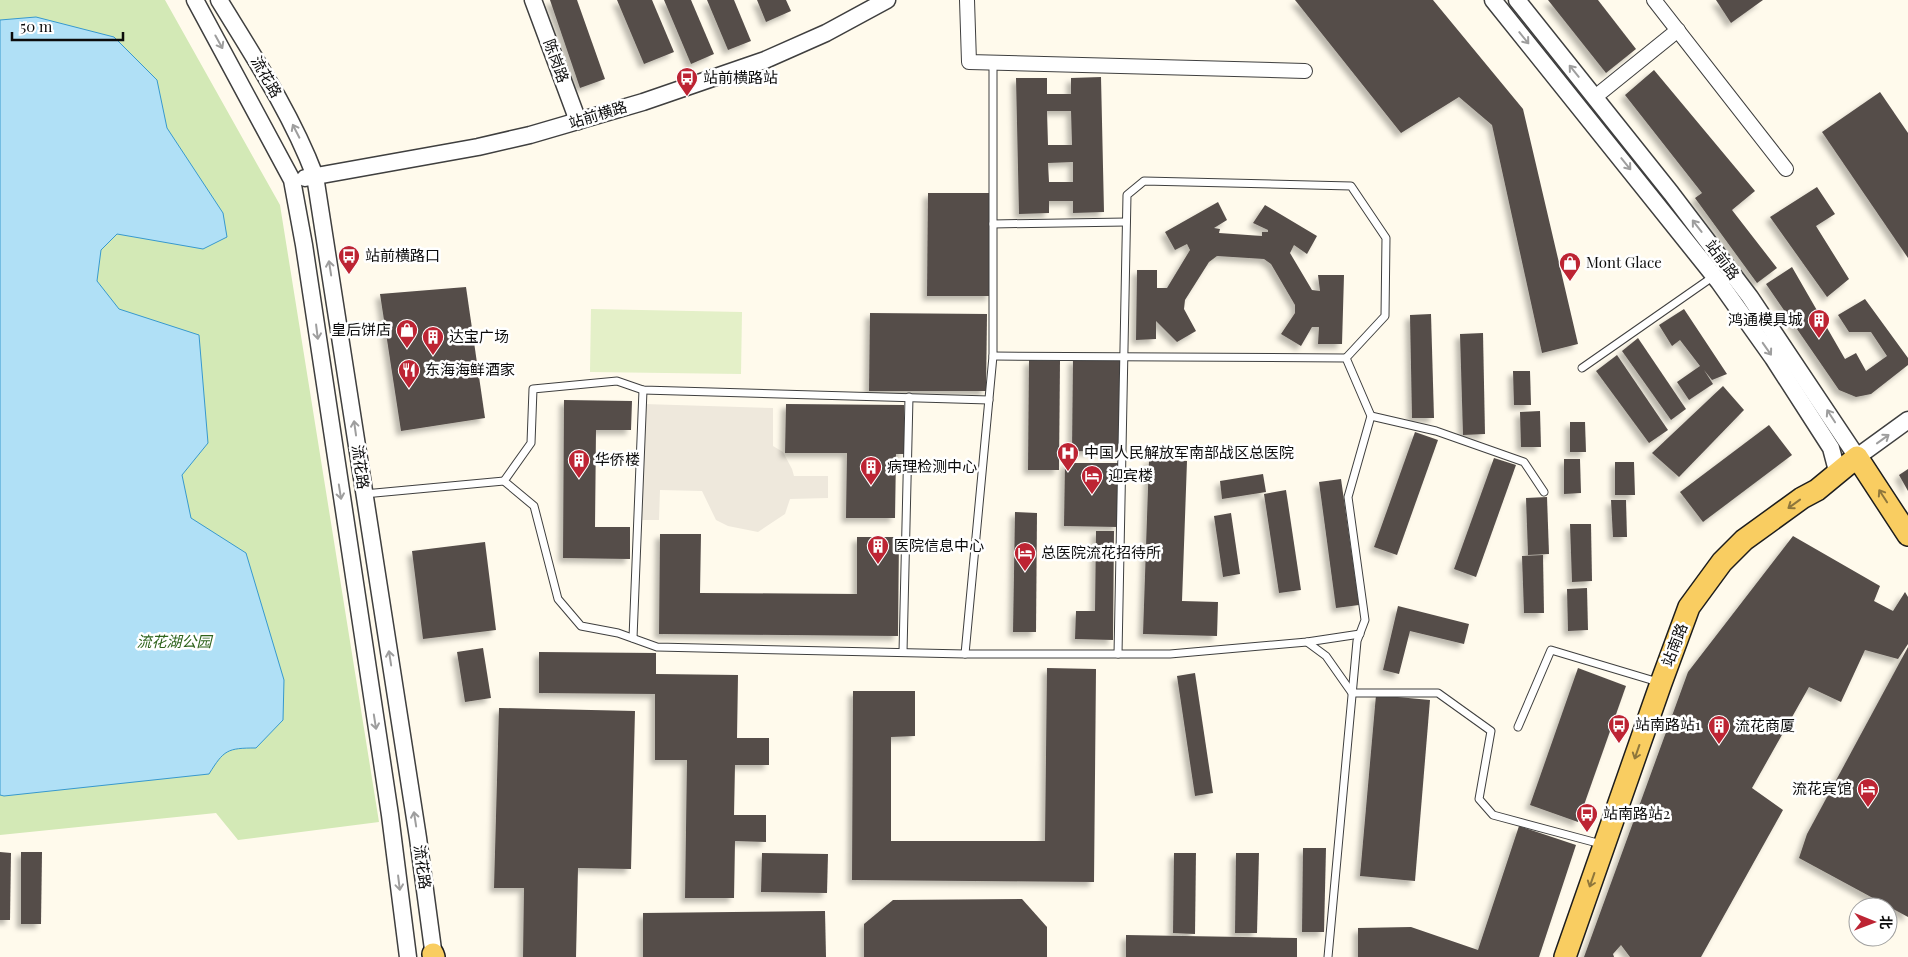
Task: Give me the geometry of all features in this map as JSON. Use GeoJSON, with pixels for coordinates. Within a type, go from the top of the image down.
{"type":"FeatureCollection","features":[{"type":"Feature","properties":{"kind":"main road","name":"站南路"},"geometry":{"type":"LineString","coordinates":[[1565,957],[1689,607],[1722,562],[1744,540],[1834,477],[1857,457]]}},
{"type":"Feature","properties":{"kind":"main road","name":"站前路"},"geometry":{"type":"LineString","coordinates":[[1857,457],[1908,535]]}},
{"type":"Feature","properties":{"kind":"street","name":"流花路"},"geometry":{"type":"LineString","coordinates":[[195,0],[292,180],[307,262],[390,815],[408,957]]}},
{"type":"Feature","properties":{"kind":"street","name":"流花路"},"geometry":{"type":"LineString","coordinates":[[219,0],[291,120],[304,146],[315,176],[418,838],[434,956]]}},
{"type":"Feature","properties":{"kind":"street","name":"陈岗路"},"geometry":{"type":"LineString","coordinates":[[533,0],[578,121]]}},
{"type":"Feature","properties":{"kind":"street"},"geometry":{"type":"LineString","coordinates":[[967,0],[969,62],[1305,71]]}},
{"type":"Feature","properties":{"kind":"street","name":"站前路"},"geometry":{"type":"LineString","coordinates":[[1493,0],[1714,276],[1773,358],[1831,448],[1836,467],[1834,477]]}},
{"type":"Feature","properties":{"kind":"street","name":"站前路"},"geometry":{"type":"LineString","coordinates":[[1517,0],[1750,297],[1857,457]]}},
{"type":"Feature","properties":{"kind":"street"},"geometry":{"type":"LineString","coordinates":[[1654,0],[1786,169]]}},
{"type":"Feature","properties":{"kind":"street","name":"站前横路"},"geometry":{"type":"LineString","coordinates":[[292,180],[478,147],[530,135],[681,90],[764,60],[826,32],[881,2]]}},
{"type":"Feature","properties":{"kind":"street"},"geometry":{"type":"LineString","coordinates":[[1595,97],[1678,30]]}},
{"type":"Feature","properties":{"kind":"street","name":"站南路"},"geometry":{"type":"LineString","coordinates":[[1857,457],[1908,420]]}},
{"type":"Feature","properties":{"kind":"lane"},"geometry":{"type":"LineString","coordinates":[[966,654],[993,356],[993,62]]}},
{"type":"Feature","properties":{"kind":"lane"},"geometry":{"type":"LineString","coordinates":[[993,356],[1124,357],[1346,358],[1385,316],[1386,238],[1351,186],[1144,181],[1127,195],[1126,222],[1124,357],[1118,654]]}},
{"type":"Feature","properties":{"kind":"lane"},"geometry":{"type":"LineString","coordinates":[[993,224],[1126,222]]}},
{"type":"Feature","properties":{"kind":"lane"},"geometry":{"type":"LineString","coordinates":[[1582,368],[1714,276]]}},
{"type":"Feature","properties":{"kind":"lane"},"geometry":{"type":"LineString","coordinates":[[1328,957],[1357,641],[1366,620],[1348,497],[1371,416],[1346,358]]}},
{"type":"Feature","properties":{"kind":"lane"},"geometry":{"type":"LineString","coordinates":[[504,481],[531,443],[533,390],[617,381],[643,390],[989,400]]}},
{"type":"Feature","properties":{"kind":"lane"},"geometry":{"type":"LineString","coordinates":[[633,638],[643,390]]}},
{"type":"Feature","properties":{"kind":"lane"},"geometry":{"type":"LineString","coordinates":[[903,652],[909,397]]}},
{"type":"Feature","properties":{"kind":"lane"},"geometry":{"type":"LineString","coordinates":[[1371,416],[1436,432],[1524,462],[1544,492]]}},
{"type":"Feature","properties":{"kind":"lane"},"geometry":{"type":"LineString","coordinates":[[364,494],[504,481],[534,506],[558,600],[581,626],[618,633],[657,647],[966,654],[1170,654],[1307,642],[1360,634]]}},
{"type":"Feature","properties":{"kind":"lane"},"geometry":{"type":"LineString","coordinates":[[1307,642],[1326,656],[1352,692]]}},
{"type":"Feature","properties":{"kind":"lane"},"geometry":{"type":"LineString","coordinates":[[1518,727],[1550,650],[1661,683]]}},
{"type":"Feature","properties":{"kind":"lane"},"geometry":{"type":"LineString","coordinates":[[1352,692],[1438,693],[1491,730],[1479,799],[1493,815],[1604,845]]}},
{"type":"Feature","properties":{"kind":"green space","name":"流花湖公园"},"geometry":{"type":"Polygon","coordinates":[[[0,0],[165,0],[280,205],[379,822],[238,840],[216,813],[0,835],[0,0]]]}},
{"type":"Feature","properties":{"kind":"green space"},"geometry":{"type":"Polygon","coordinates":[[[591,309],[742,312],[741,374],[590,372],[591,309]]]}},
{"type":"Feature","properties":{"kind":"shaded area"},"geometry":{"type":"Polygon","coordinates":[[[644,404],[773,408],[773,446],[783,452],[794,476],[828,476],[828,498],[790,499],[785,514],[758,532],[728,526],[716,520],[702,491],[660,490],[659,520],[639,520],[644,404]]]}},
{"type":"Feature","properties":{"kind":"water","name":"流花湖公园"},"geometry":{"type":"Polygon","coordinates":[[[36,17],[114,37],[157,80],[167,128],[223,213],[227,237],[203,249],[117,234],[101,250],[97,281],[119,309],[199,335],[208,443],[182,475],[191,518],[246,553],[284,680],[283,720],[256,748],[227,752],[209,774],[4,796],[0,795],[0,20],[36,17]]]}},
{"type":"Feature","properties":{"kind":"building"},"geometry":{"type":"Polygon","coordinates":[[[550,0],[577,0],[605,79],[580,88],[550,0]]]}},
{"type":"Feature","properties":{"kind":"building"},"geometry":{"type":"Polygon","coordinates":[[[617,0],[652,0],[674,52],[644,64],[617,0]]]}},
{"type":"Feature","properties":{"kind":"building"},"geometry":{"type":"Polygon","coordinates":[[[664,0],[691,0],[714,54],[691,64],[664,0]]]}},
{"type":"Feature","properties":{"kind":"building"},"geometry":{"type":"Polygon","coordinates":[[[707,0],[734,0],[751,41],[728,50],[707,0]]]}},
{"type":"Feature","properties":{"kind":"building"},"geometry":{"type":"Polygon","coordinates":[[[757,0],[786,0],[791,11],[766,22],[757,0]]]}},
{"type":"Feature","properties":{"kind":"building"},"geometry":{"type":"Polygon","coordinates":[[[1295,0],[1433,0],[1523,109],[1578,344],[1542,353],[1492,125],[1459,97],[1401,133],[1295,0]]]}},
{"type":"Feature","properties":{"kind":"building"},"geometry":{"type":"Polygon","coordinates":[[[1548,0],[1598,0],[1636,49],[1606,73],[1548,0]]]}},
{"type":"Feature","properties":{"kind":"building"},"geometry":{"type":"Polygon","coordinates":[[[1716,0],[1763,0],[1731,23],[1716,0]]]}},
{"type":"Feature","properties":{"kind":"building"},"geometry":{"type":"Polygon","coordinates":[[[1654,70],[1755,191],[1732,210],[1777,268],[1757,283],[1695,198],[1702,193],[1625,95],[1654,70]]]}},
{"type":"Feature","properties":{"kind":"building"},"geometry":{"type":"Polygon","coordinates":[[[1101,77],[1104,212],[1073,213],[1073,201],[1049,201],[1049,213],[1019,214],[1016,78],[1047,78],[1047,94],[1071,94],[1071,78],[1101,77]],[[1047,111],[1048,145],[1072,145],[1071,111],[1047,111]],[[1073,162],[1048,163],[1049,182],[1073,182],[1073,162]]]}},
{"type":"Feature","properties":{"kind":"building"},"geometry":{"type":"Polygon","coordinates":[[[1880,92],[1908,133],[1908,258],[1822,132],[1880,92]]]}},
{"type":"Feature","properties":{"kind":"building"},"geometry":{"type":"Polygon","coordinates":[[[1817,187],[1835,214],[1816,226],[1849,279],[1827,297],[1770,217],[1817,187]]]}},
{"type":"Feature","properties":{"kind":"building"},"geometry":{"type":"Polygon","coordinates":[[[928,193],[992,193],[991,296],[927,296],[928,193]]]}},
{"type":"Feature","properties":{"kind":"building"},"geometry":{"type":"Polygon","coordinates":[[[1218,202],[1227,220],[1214,228],[1220,229],[1219,233],[1262,236],[1262,232],[1268,232],[1268,230],[1253,223],[1265,205],[1317,236],[1307,254],[1294,245],[1290,253],[1312,290],[1320,291],[1318,275],[1344,275],[1342,344],[1318,344],[1319,327],[1312,327],[1301,346],[1281,334],[1295,313],[1295,305],[1271,264],[1264,259],[1217,256],[1209,262],[1185,300],[1184,309],[1196,331],[1177,342],[1156,321],[1156,339],[1136,340],[1137,270],[1157,270],[1157,288],[1167,288],[1190,250],[1187,244],[1175,250],[1165,232],[1218,202]]]}},
{"type":"Feature","properties":{"kind":"building","name":"鸿通模具城"},"geometry":{"type":"Polygon","coordinates":[[[1792,267],[1845,359],[1856,353],[1866,371],[1887,356],[1871,332],[1849,332],[1838,315],[1865,299],[1908,358],[1908,365],[1871,394],[1856,397],[1839,390],[1766,284],[1792,267]]]}},
{"type":"Feature","properties":{"kind":"building","name":"达宝广场"},"geometry":{"type":"Polygon","coordinates":[[[466,287],[485,418],[401,431],[380,294],[466,287]]]}},
{"type":"Feature","properties":{"kind":"building"},"geometry":{"type":"Polygon","coordinates":[[[1684,309],[1727,374],[1712,380],[1704,370],[1713,384],[1689,400],[1677,382],[1700,366],[1680,340],[1672,346],[1659,325],[1684,309]]]}},
{"type":"Feature","properties":{"kind":"building"},"geometry":{"type":"Polygon","coordinates":[[[870,313],[987,314],[986,391],[869,391],[870,313]]]}},
{"type":"Feature","properties":{"kind":"building"},"geometry":{"type":"Polygon","coordinates":[[[1431,314],[1434,418],[1412,418],[1410,315],[1431,314]]]}},
{"type":"Feature","properties":{"kind":"building"},"geometry":{"type":"Polygon","coordinates":[[[1483,333],[1485,434],[1463,435],[1460,334],[1483,333]]]}},
{"type":"Feature","properties":{"kind":"building"},"geometry":{"type":"Polygon","coordinates":[[[1638,338],[1686,409],[1671,420],[1622,351],[1638,338]]]}},
{"type":"Feature","properties":{"kind":"building"},"geometry":{"type":"Polygon","coordinates":[[[1617,355],[1668,430],[1649,443],[1596,371],[1617,355]]]}},
{"type":"Feature","properties":{"kind":"building"},"geometry":{"type":"Polygon","coordinates":[[[1073,359],[1120,359],[1120,452],[1072,451],[1073,359]]]}},
{"type":"Feature","properties":{"kind":"building"},"geometry":{"type":"Polygon","coordinates":[[[1029,360],[1060,361],[1059,470],[1028,470],[1029,360]]]}},
{"type":"Feature","properties":{"kind":"building"},"geometry":{"type":"Polygon","coordinates":[[[1513,371],[1530,371],[1531,405],[1514,405],[1513,371]]]}},
{"type":"Feature","properties":{"kind":"building"},"geometry":{"type":"Polygon","coordinates":[[[1723,386],[1744,410],[1679,477],[1652,453],[1723,386]]]}},
{"type":"Feature","properties":{"kind":"building","name":"华侨楼"},"geometry":{"type":"Polygon","coordinates":[[[564,400],[632,401],[631,430],[596,430],[595,527],[630,527],[630,559],[563,558],[564,400]]]}},
{"type":"Feature","properties":{"kind":"building","name":"病理检测中心"},"geometry":{"type":"Polygon","coordinates":[[[786,404],[904,405],[904,454],[896,454],[895,518],[846,518],[847,453],[785,453],[786,404]]]}},
{"type":"Feature","properties":{"kind":"building"},"geometry":{"type":"Polygon","coordinates":[[[1540,411],[1541,447],[1521,447],[1520,412],[1540,411]]]}},
{"type":"Feature","properties":{"kind":"building"},"geometry":{"type":"Polygon","coordinates":[[[1570,422],[1585,422],[1586,452],[1570,452],[1570,422]]]}},
{"type":"Feature","properties":{"kind":"building"},"geometry":{"type":"Polygon","coordinates":[[[1769,425],[1792,455],[1703,522],[1680,492],[1769,425]]]}},
{"type":"Feature","properties":{"kind":"building"},"geometry":{"type":"Polygon","coordinates":[[[1415,432],[1438,440],[1397,555],[1374,547],[1415,432]]]}},
{"type":"Feature","properties":{"kind":"building"},"geometry":{"type":"Polygon","coordinates":[[[1494,458],[1516,465],[1476,577],[1454,569],[1494,458]]]}},
{"type":"Feature","properties":{"kind":"building"},"geometry":{"type":"Polygon","coordinates":[[[1149,459],[1187,461],[1182,601],[1218,602],[1217,636],[1143,634],[1149,459]]]}},
{"type":"Feature","properties":{"kind":"building"},"geometry":{"type":"Polygon","coordinates":[[[1564,459],[1580,459],[1581,493],[1564,494],[1564,459]]]}},
{"type":"Feature","properties":{"kind":"building"},"geometry":{"type":"Polygon","coordinates":[[[1615,462],[1634,462],[1635,495],[1615,495],[1615,462]]]}},
{"type":"Feature","properties":{"kind":"building","name":"迎宾楼"},"geometry":{"type":"Polygon","coordinates":[[[1065,463],[1119,463],[1118,527],[1064,526],[1065,463]]]}},
{"type":"Feature","properties":{"kind":"building"},"geometry":{"type":"Polygon","coordinates":[[[1908,469],[1908,491],[1899,475],[1908,469]]]}},
{"type":"Feature","properties":{"kind":"building"},"geometry":{"type":"Polygon","coordinates":[[[1263,474],[1266,492],[1222,499],[1220,481],[1263,474]]]}},
{"type":"Feature","properties":{"kind":"building"},"geometry":{"type":"Polygon","coordinates":[[[1341,479],[1359,605],[1336,608],[1319,482],[1341,479]]]}},
{"type":"Feature","properties":{"kind":"building"},"geometry":{"type":"Polygon","coordinates":[[[1286,490],[1301,590],[1279,593],[1264,494],[1286,490]]]}},
{"type":"Feature","properties":{"kind":"building"},"geometry":{"type":"Polygon","coordinates":[[[1547,497],[1549,554],[1528,555],[1526,498],[1547,497]]]}},
{"type":"Feature","properties":{"kind":"building"},"geometry":{"type":"Polygon","coordinates":[[[1611,500],[1626,500],[1627,537],[1613,537],[1611,500]]]}},
{"type":"Feature","properties":{"kind":"building","name":"总医院流花招待所"},"geometry":{"type":"Polygon","coordinates":[[[1015,512],[1037,513],[1036,632],[1013,632],[1015,512]]]}},
{"type":"Feature","properties":{"kind":"building"},"geometry":{"type":"Polygon","coordinates":[[[1231,513],[1240,574],[1223,577],[1214,516],[1231,513]]]}},
{"type":"Feature","properties":{"kind":"building"},"geometry":{"type":"Polygon","coordinates":[[[1570,524],[1591,524],[1592,581],[1572,582],[1570,524]]]}},
{"type":"Feature","properties":{"kind":"building"},"geometry":{"type":"Polygon","coordinates":[[[1096,531],[1114,531],[1113,640],[1075,639],[1076,611],[1095,611],[1096,531]]]}},
{"type":"Feature","properties":{"kind":"building","name":"医院信息中心"},"geometry":{"type":"Polygon","coordinates":[[[660,534],[701,534],[700,593],[857,594],[857,537],[899,537],[898,636],[659,634],[660,534]]]}},
{"type":"Feature","properties":{"kind":"building","name":"流花商厦"},"geometry":{"type":"Polygon","coordinates":[[[1793,536],[1880,586],[1874,601],[1893,611],[1905,592],[1908,597],[1908,644],[1898,659],[1865,650],[1841,702],[1809,687],[1752,788],[1783,810],[1701,957],[1630,957],[1621,945],[1613,954],[1614,957],[1584,957],[1688,672],[1793,536]]]}},
{"type":"Feature","properties":{"kind":"building"},"geometry":{"type":"Polygon","coordinates":[[[485,542],[496,630],[423,639],[412,551],[485,542]]]}},
{"type":"Feature","properties":{"kind":"building"},"geometry":{"type":"Polygon","coordinates":[[[1543,555],[1544,613],[1524,613],[1522,556],[1543,555]]]}},
{"type":"Feature","properties":{"kind":"building"},"geometry":{"type":"Polygon","coordinates":[[[1587,588],[1588,630],[1568,631],[1567,589],[1587,588]]]}},
{"type":"Feature","properties":{"kind":"building"},"geometry":{"type":"Polygon","coordinates":[[[1398,606],[1469,624],[1464,644],[1410,631],[1399,674],[1383,670],[1398,606]]]}},
{"type":"Feature","properties":{"kind":"building","name":"流花宾馆"},"geometry":{"type":"Polygon","coordinates":[[[1908,647],[1908,917],[1898,912],[1898,897],[1871,897],[1799,858],[1807,834],[1908,647]]]}},
{"type":"Feature","properties":{"kind":"building"},"geometry":{"type":"Polygon","coordinates":[[[483,648],[491,698],[465,702],[457,652],[483,648]]]}},
{"type":"Feature","properties":{"kind":"building"},"geometry":{"type":"Polygon","coordinates":[[[539,652],[656,653],[656,674],[738,675],[737,738],[769,738],[769,765],[735,765],[734,815],[766,815],[766,842],[735,841],[734,898],[685,898],[687,760],[655,760],[655,694],[539,693],[539,652]]]}},
{"type":"Feature","properties":{"kind":"building"},"geometry":{"type":"Polygon","coordinates":[[[1047,668],[1096,669],[1094,882],[852,880],[853,691],[915,691],[915,736],[891,737],[891,841],[1045,841],[1047,668]]]}},
{"type":"Feature","properties":{"kind":"building"},"geometry":{"type":"Polygon","coordinates":[[[1578,668],[1626,686],[1578,822],[1530,805],[1578,668]]]}},
{"type":"Feature","properties":{"kind":"building"},"geometry":{"type":"Polygon","coordinates":[[[1195,673],[1213,793],[1195,796],[1177,676],[1195,673]]]}},
{"type":"Feature","properties":{"kind":"building"},"geometry":{"type":"Polygon","coordinates":[[[1376,695],[1430,700],[1415,881],[1360,876],[1376,695]]]}},
{"type":"Feature","properties":{"kind":"building"},"geometry":{"type":"Polygon","coordinates":[[[499,708],[635,711],[631,869],[578,868],[576,957],[523,957],[524,888],[494,888],[499,708]]]}},
{"type":"Feature","properties":{"kind":"building"},"geometry":{"type":"Polygon","coordinates":[[[1519,826],[1576,845],[1539,957],[1358,957],[1358,928],[1411,927],[1478,950],[1519,826]]]}},
{"type":"Feature","properties":{"kind":"building"},"geometry":{"type":"Polygon","coordinates":[[[1303,848],[1326,848],[1324,932],[1302,932],[1303,848]]]}},
{"type":"Feature","properties":{"kind":"building"},"geometry":{"type":"Polygon","coordinates":[[[0,852],[11,853],[10,920],[0,920],[0,852]]]}},
{"type":"Feature","properties":{"kind":"building"},"geometry":{"type":"Polygon","coordinates":[[[21,852],[42,852],[41,924],[21,924],[21,852]]]}},
{"type":"Feature","properties":{"kind":"building"},"geometry":{"type":"Polygon","coordinates":[[[762,853],[828,854],[827,893],[761,892],[762,853]]]}},
{"type":"Feature","properties":{"kind":"building"},"geometry":{"type":"Polygon","coordinates":[[[1174,853],[1196,853],[1195,934],[1173,933],[1174,853]]]}},
{"type":"Feature","properties":{"kind":"building"},"geometry":{"type":"Polygon","coordinates":[[[1236,853],[1259,853],[1257,933],[1235,933],[1236,853]]]}},
{"type":"Feature","properties":{"kind":"building"},"geometry":{"type":"Polygon","coordinates":[[[1022,899],[1047,927],[1047,957],[864,957],[864,924],[893,900],[1022,899]]]}},
{"type":"Feature","properties":{"kind":"building"},"geometry":{"type":"Polygon","coordinates":[[[825,911],[826,957],[643,957],[643,913],[825,911]]]}},
{"type":"Feature","properties":{"kind":"building"},"geometry":{"type":"Polygon","coordinates":[[[1126,935],[1297,938],[1297,957],[1126,957],[1126,935]]]}},
{"type":"Feature","properties":{"kind":"place","name":"站前横路站"},"geometry":{"type":"Point","coordinates":[687,97]}},
{"type":"Feature","properties":{"kind":"place","name":"站前横路口"},"geometry":{"type":"Point","coordinates":[349,275]}},
{"type":"Feature","properties":{"kind":"place","name":"Mont Glace"},"geometry":{"type":"Point","coordinates":[1570,282]}},
{"type":"Feature","properties":{"kind":"place","name":"鸿通模具城"},"geometry":{"type":"Point","coordinates":[1819,339]}},
{"type":"Feature","properties":{"kind":"place","name":"皇后饼店"},"geometry":{"type":"Point","coordinates":[407,349]}},
{"type":"Feature","properties":{"kind":"place","name":"达宝广场"},"geometry":{"type":"Point","coordinates":[433,356]}},
{"type":"Feature","properties":{"kind":"place","name":"东海海鲜酒家"},"geometry":{"type":"Point","coordinates":[409,389]}},
{"type":"Feature","properties":{"kind":"place","name":"中国人民解放军南部战区总医院"},"geometry":{"type":"Point","coordinates":[1068,472]}},
{"type":"Feature","properties":{"kind":"place","name":"华侨楼"},"geometry":{"type":"Point","coordinates":[579,479]}},
{"type":"Feature","properties":{"kind":"place","name":"病理检测中心"},"geometry":{"type":"Point","coordinates":[871,486]}},
{"type":"Feature","properties":{"kind":"place","name":"迎宾楼"},"geometry":{"type":"Point","coordinates":[1092,495]}},
{"type":"Feature","properties":{"kind":"place","name":"医院信息中心"},"geometry":{"type":"Point","coordinates":[878,565]}},
{"type":"Feature","properties":{"kind":"place","name":"总医院流花招待所"},"geometry":{"type":"Point","coordinates":[1025,572]}},
{"type":"Feature","properties":{"kind":"place","name":"站南路站1"},"geometry":{"type":"Point","coordinates":[1619,744]}},
{"type":"Feature","properties":{"kind":"place","name":"流花商厦"},"geometry":{"type":"Point","coordinates":[1719,745]}},
{"type":"Feature","properties":{"kind":"place","name":"流花宾馆"},"geometry":{"type":"Point","coordinates":[1868,808]}},
{"type":"Feature","properties":{"kind":"place","name":"站南路站2"},"geometry":{"type":"Point","coordinates":[1587,833]}}]}
